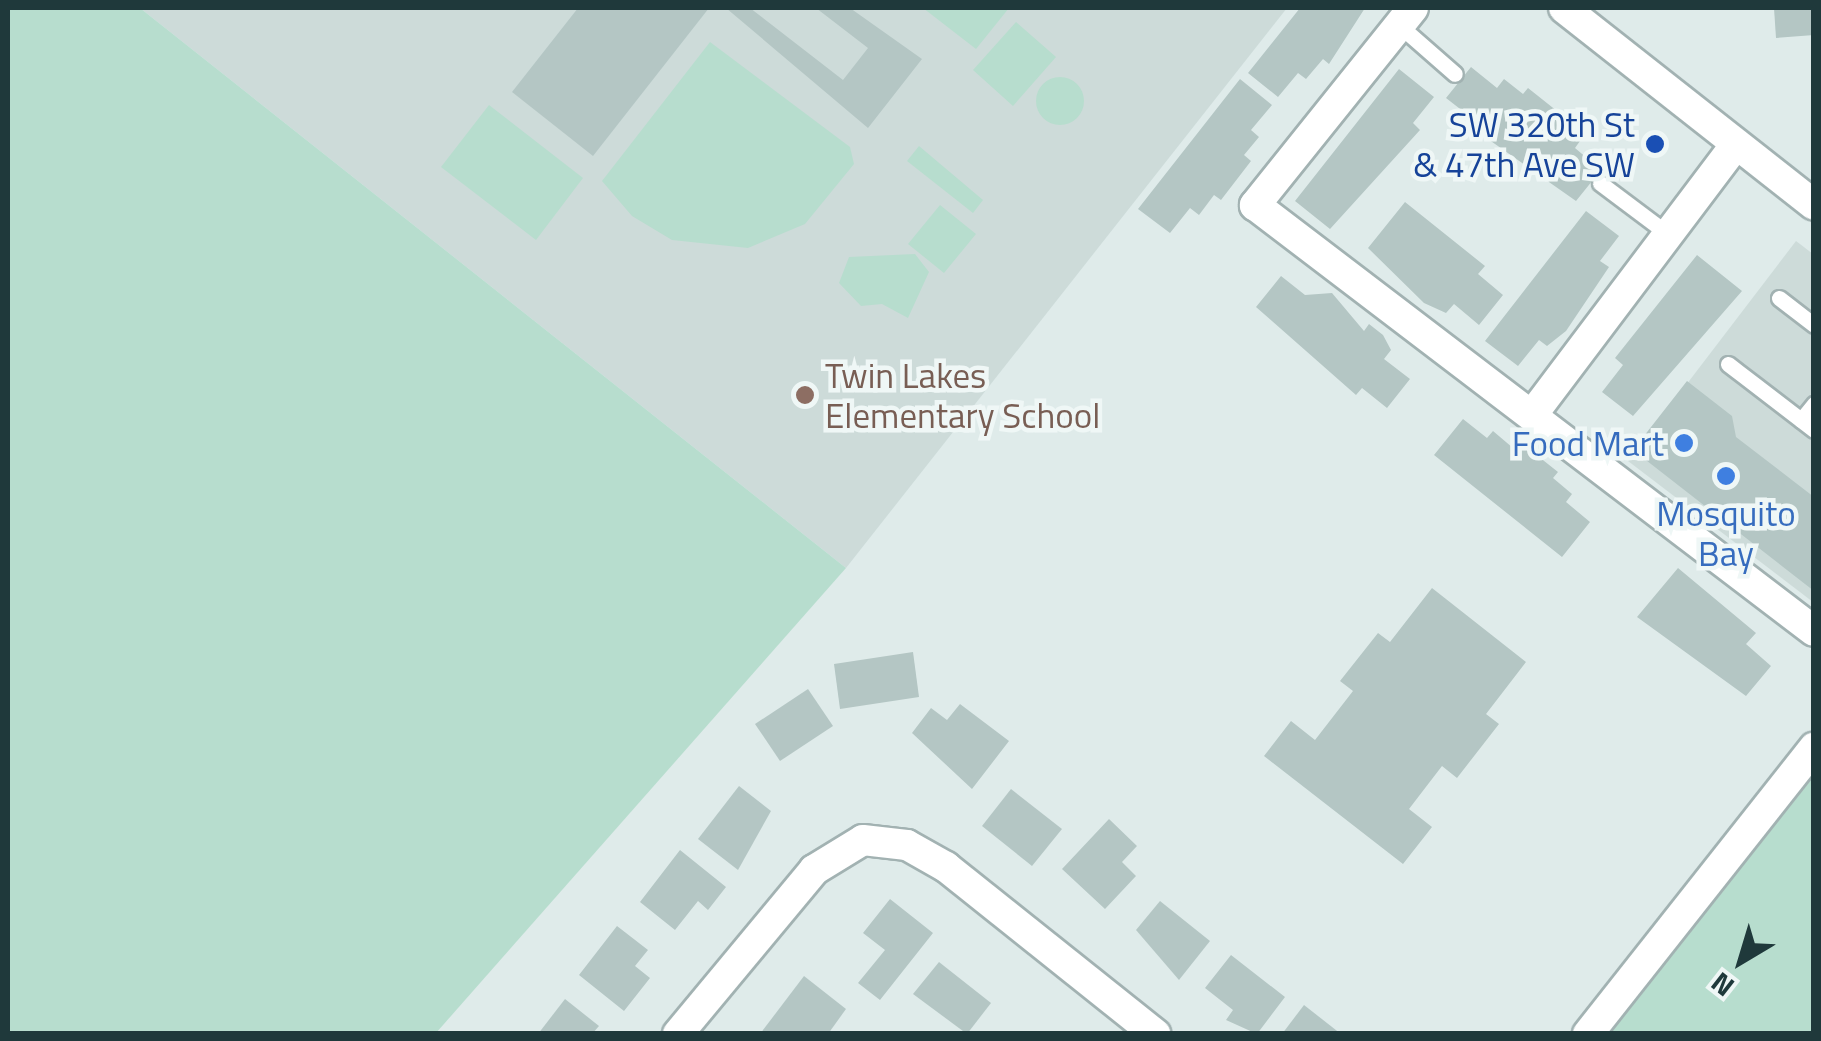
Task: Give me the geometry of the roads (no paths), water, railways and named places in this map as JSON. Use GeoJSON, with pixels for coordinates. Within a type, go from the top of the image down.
{"type":"FeatureCollection","features":[{"type":"Feature","properties":{"kind":"street"},"geometry":{"type":"LineString","coordinates":[[1564,8],[1814,204]]}},
{"type":"Feature","properties":{"kind":"street"},"geometry":{"type":"LineString","coordinates":[[1406,16],[1255,206],[1814,630]]}},
{"type":"Feature","properties":{"kind":"street"},"geometry":{"type":"LineString","coordinates":[[1532,414],[1736,144]]}},
{"type":"Feature","properties":{"kind":"street"},"geometry":{"type":"LineString","coordinates":[[1588,1034],[1814,748]]}},
{"type":"Feature","properties":{"kind":"street"},"geometry":{"type":"LineString","coordinates":[[678,1034],[806,878],[863,840],[907,845],[946,868],[1155,1034]]}},
{"type":"Feature","properties":{"kind":"lane"},"geometry":{"type":"LineString","coordinates":[[1406,16],[1455,74]]}},
{"type":"Feature","properties":{"kind":"lane"},"geometry":{"type":"LineString","coordinates":[[1600,183],[1668,234]]}},
{"type":"Feature","properties":{"kind":"lane"},"geometry":{"type":"LineString","coordinates":[[1779,298],[1814,325]]}},
{"type":"Feature","properties":{"kind":"lane"},"geometry":{"type":"LineString","coordinates":[[1728,364],[1807,425],[1814,404]]}},
{"type":"Feature","properties":{"kind":"place","name":"SW 320th St & 47th Ave SW"},"geometry":{"type":"Point","coordinates":[1655,144]}},
{"type":"Feature","properties":{"kind":"place","name":"Twin Lakes Elementary School"},"geometry":{"type":"Point","coordinates":[805,395]}},
{"type":"Feature","properties":{"kind":"place","name":"Food Mart"},"geometry":{"type":"Point","coordinates":[1684,443]}},
{"type":"Feature","properties":{"kind":"place","name":"Mosquito Bay"},"geometry":{"type":"Point","coordinates":[1726,476]}}]}
